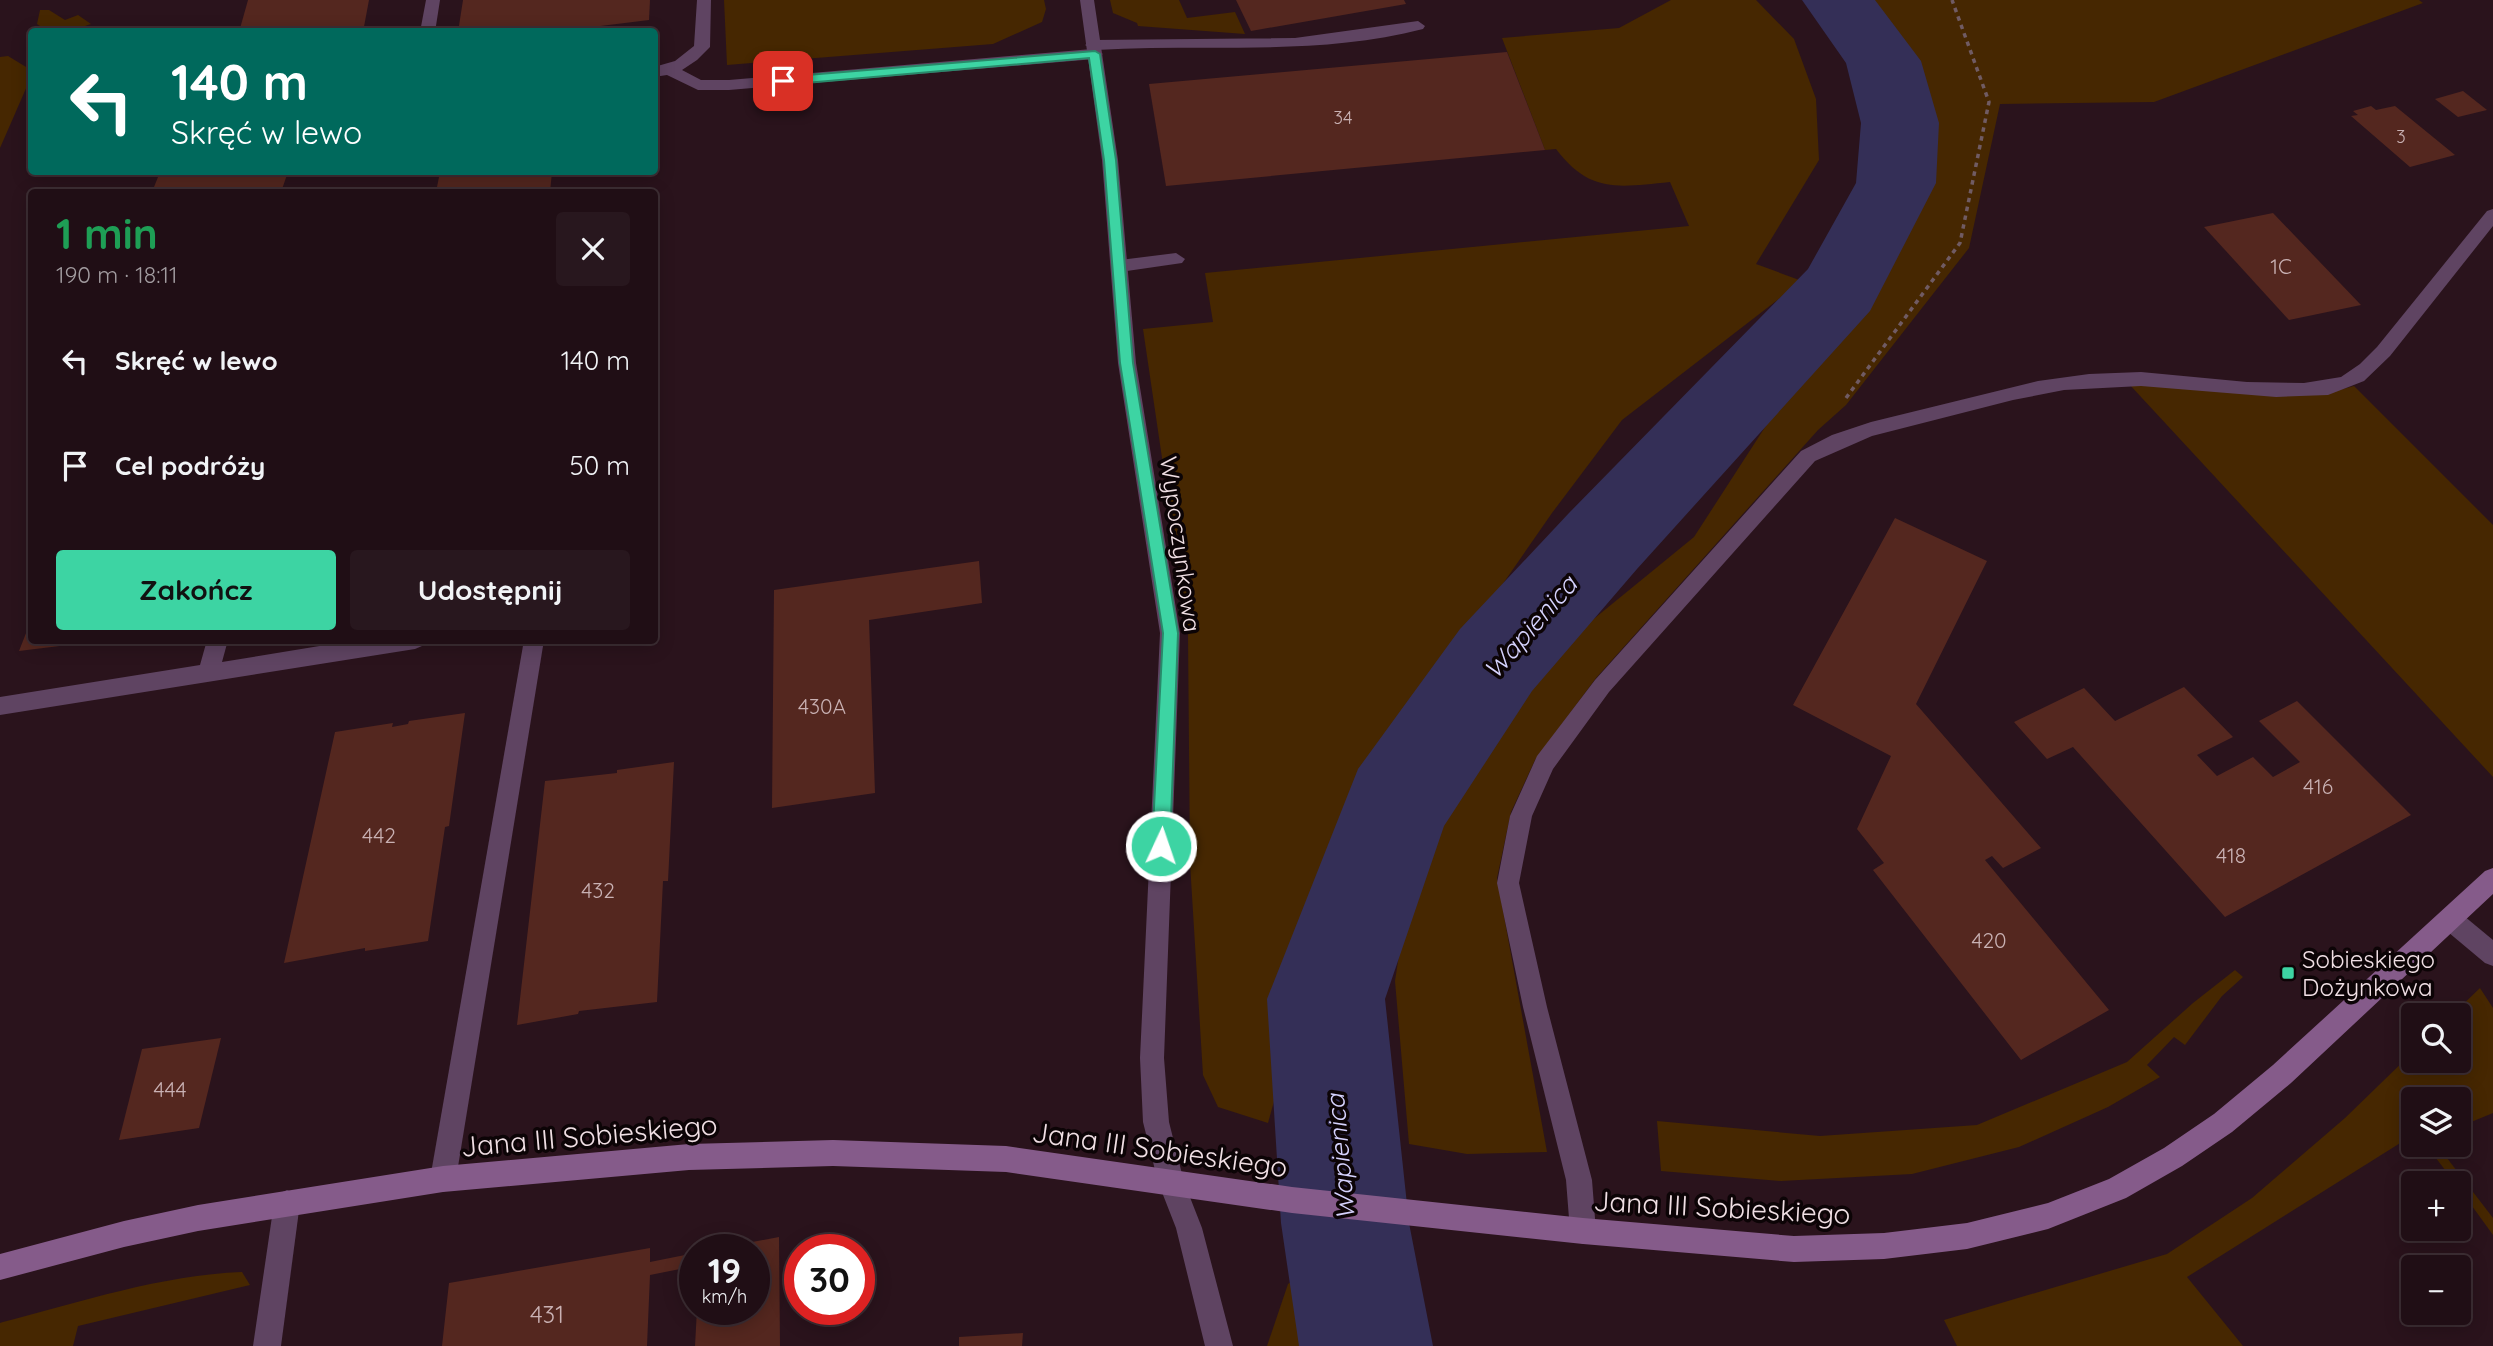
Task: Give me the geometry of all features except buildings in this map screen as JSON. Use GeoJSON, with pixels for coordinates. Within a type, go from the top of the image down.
{"type":"FeatureCollection","features":[{"type":"Feature","properties":{"kind":"street"},"geometry":{"type":"LineString","coordinates":[[428,28],[433,0]]}},
{"type":"Feature","properties":{"kind":"street"},"geometry":{"type":"LineString","coordinates":[[662,71],[691,59],[702,47],[704,0]]}},
{"type":"Feature","properties":{"kind":"street","name":"Wypoczynkowa"},"geometry":{"type":"LineString","coordinates":[[1087,0],[1110,160],[1126,363],[1170,633],[1152,1058],[1156,1122],[1171,1182],[1189,1228],[1219,1346]]}},
{"type":"Feature","properties":{"kind":"street"},"geometry":{"type":"LineString","coordinates":[[662,71],[698,85],[729,85],[1094,50],[1140,41],[1255,44],[1352,38],[1418,26]]}},
{"type":"Feature","properties":{"kind":"street"},"geometry":{"type":"LineString","coordinates":[[1583,1231],[1579,1180],[1535,1006],[1508,883],[1521,816],[1545,763],[1602,686],[1808,456],[1828,444],[1908,420],[2040,387],[2091,380],[2172,380],[2277,390],[2316,389],[2347,382],[2374,362],[2493,215]]}},
{"type":"Feature","properties":{"kind":"street"},"geometry":{"type":"LineString","coordinates":[[1120,266],[1176,259]]}},
{"type":"Feature","properties":{"kind":"street"},"geometry":{"type":"LineString","coordinates":[[208,673],[217,644]]}},
{"type":"Feature","properties":{"kind":"street"},"geometry":{"type":"LineString","coordinates":[[0,706],[390,644]]}},
{"type":"Feature","properties":{"kind":"street"},"geometry":{"type":"LineString","coordinates":[[443,1179],[533,644]]}},
{"type":"Feature","properties":{"kind":"street","name":"Jana III Sobieskiego"},"geometry":{"type":"LineString","coordinates":[[0,1266],[124,1234],[287,1203],[443,1179],[689,1157],[833,1153],[1006,1159],[1292,1200],[1583,1231],[1794,1249],[1885,1247],[1967,1236],[2048,1216],[2117,1189],[2173,1157],[2223,1123],[2282,1074],[2493,879]]}},
{"type":"Feature","properties":{"kind":"street"},"geometry":{"type":"LineString","coordinates":[[2450,919],[2493,955]]}},
{"type":"Feature","properties":{"kind":"street"},"geometry":{"type":"LineString","coordinates":[[267,1346],[287,1203]]}},
{"type":"Feature","properties":{"kind":"path"},"geometry":{"type":"LineString","coordinates":[[1828,444],[1826,424],[1960,243],[1989,102],[1952,0]]}},
{"type":"Feature","properties":{"kind":"shaded area"},"geometry":{"type":"Polygon","coordinates":[[[724,0],[1044,0],[1046,9],[1042,22],[993,44],[727,65],[724,0]]]}},
{"type":"Feature","properties":{"kind":"shaded area"},"geometry":{"type":"Polygon","coordinates":[[[1110,0],[1179,0],[1187,18],[1235,12],[1245,34],[1138,26],[1137,23],[1113,13],[1110,0]]]}},
{"type":"Feature","properties":{"kind":"shaded area"},"geometry":{"type":"Polygon","coordinates":[[[1671,0],[1756,0],[1794,39],[1816,99],[1819,160],[1756,264],[1802,281],[1622,420],[1552,513],[1443,670],[1361,819],[1306,986],[1268,1123],[1218,1107],[1203,1075],[1190,863],[1188,634],[1143,329],[1213,322],[1205,273],[1689,226],[1670,182],[1620,186],[1594,181],[1569,164],[1556,149],[1545,150],[1502,38],[1619,28],[1671,0]]]}},
{"type":"Feature","properties":{"kind":"shaded area"},"geometry":{"type":"Polygon","coordinates":[[[1869,0],[2419,0],[2423,3],[2154,102],[2000,104],[1969,248],[1846,405],[1818,430],[1596,678],[1535,760],[1511,812],[1497,878],[1547,1152],[1467,1154],[1409,1144],[1395,981],[1421,812],[1579,631],[1694,537],[1780,404],[1864,298],[1934,139],[1926,93],[1869,0]]]}},
{"type":"Feature","properties":{"kind":"shaded area"},"geometry":{"type":"Polygon","coordinates":[[[40,10],[49,10],[65,20],[78,15],[91,24],[78,28],[43,28],[37,24],[40,10]]]}},
{"type":"Feature","properties":{"kind":"shaded area"},"geometry":{"type":"Polygon","coordinates":[[[8,56],[28,68],[28,84],[0,148],[0,57],[8,56]]]}},
{"type":"Feature","properties":{"kind":"shaded area"},"geometry":{"type":"Polygon","coordinates":[[[2129,384],[2324,394],[2354,386],[2493,525],[2493,777],[2129,384]]]}},
{"type":"Feature","properties":{"kind":"shaded area"},"geometry":{"type":"Polygon","coordinates":[[[2235,970],[2243,977],[2222,996],[2185,1045],[2174,1037],[2147,1065],[2160,1077],[2108,1107],[2019,1147],[1912,1174],[1781,1181],[1661,1171],[1657,1121],[1820,1136],[1977,1125],[2127,1062],[2193,1003],[2235,970]]]}},
{"type":"Feature","properties":{"kind":"shaded area"},"geometry":{"type":"Polygon","coordinates":[[[2480,988],[2493,1008],[2493,1113],[2471,1122],[2471,1087],[2401,1087],[2401,1143],[2187,1277],[2243,1346],[1957,1346],[1944,1320],[2167,1254],[2252,1198],[2345,1118],[2401,1064],[2401,1073],[2471,1073],[2471,1003],[2464,1003],[2480,988]]]}},
{"type":"Feature","properties":{"kind":"shaded area"},"geometry":{"type":"Polygon","coordinates":[[[2435,1157],[2446,1157],[2457,1171],[2446,1171],[2435,1157]]]}},
{"type":"Feature","properties":{"kind":"shaded area"},"geometry":{"type":"Polygon","coordinates":[[[2471,1189],[2493,1218],[2493,1235],[2471,1205],[2471,1189]]]}},
{"type":"Feature","properties":{"kind":"shaded area"},"geometry":{"type":"Polygon","coordinates":[[[242,1272],[250,1285],[78,1326],[73,1346],[0,1346],[0,1323],[3,1322],[152,1284],[242,1272]]]}},
{"type":"Feature","properties":{"kind":"shaded area"},"geometry":{"type":"Polygon","coordinates":[[[1301,1275],[1320,1276],[1324,1346],[1267,1346],[1288,1284],[1301,1275]]]}},
{"type":"Feature","properties":{"kind":"waterway","name":"Wapienica"},"geometry":{"type":"LineString","coordinates":[[1366,1346],[1345,1223],[1326,999],[1397,804],[1496,660],[1603,541],[1840,289],[1896,183],[1900,123],[1883,61],[1838,0]]}},
{"type":"Feature","properties":{"kind":"place","name":"Sobieskiego Dożynkowa"},"geometry":{"type":"Point","coordinates":[2288,973]}},
{"type":"Feature","properties":{"kind":"route"},"geometry":{"type":"LineString","coordinates":[[783,81],[1095,54],[1110,160],[1126,363],[1170,633],[1161,846]]}}]}
